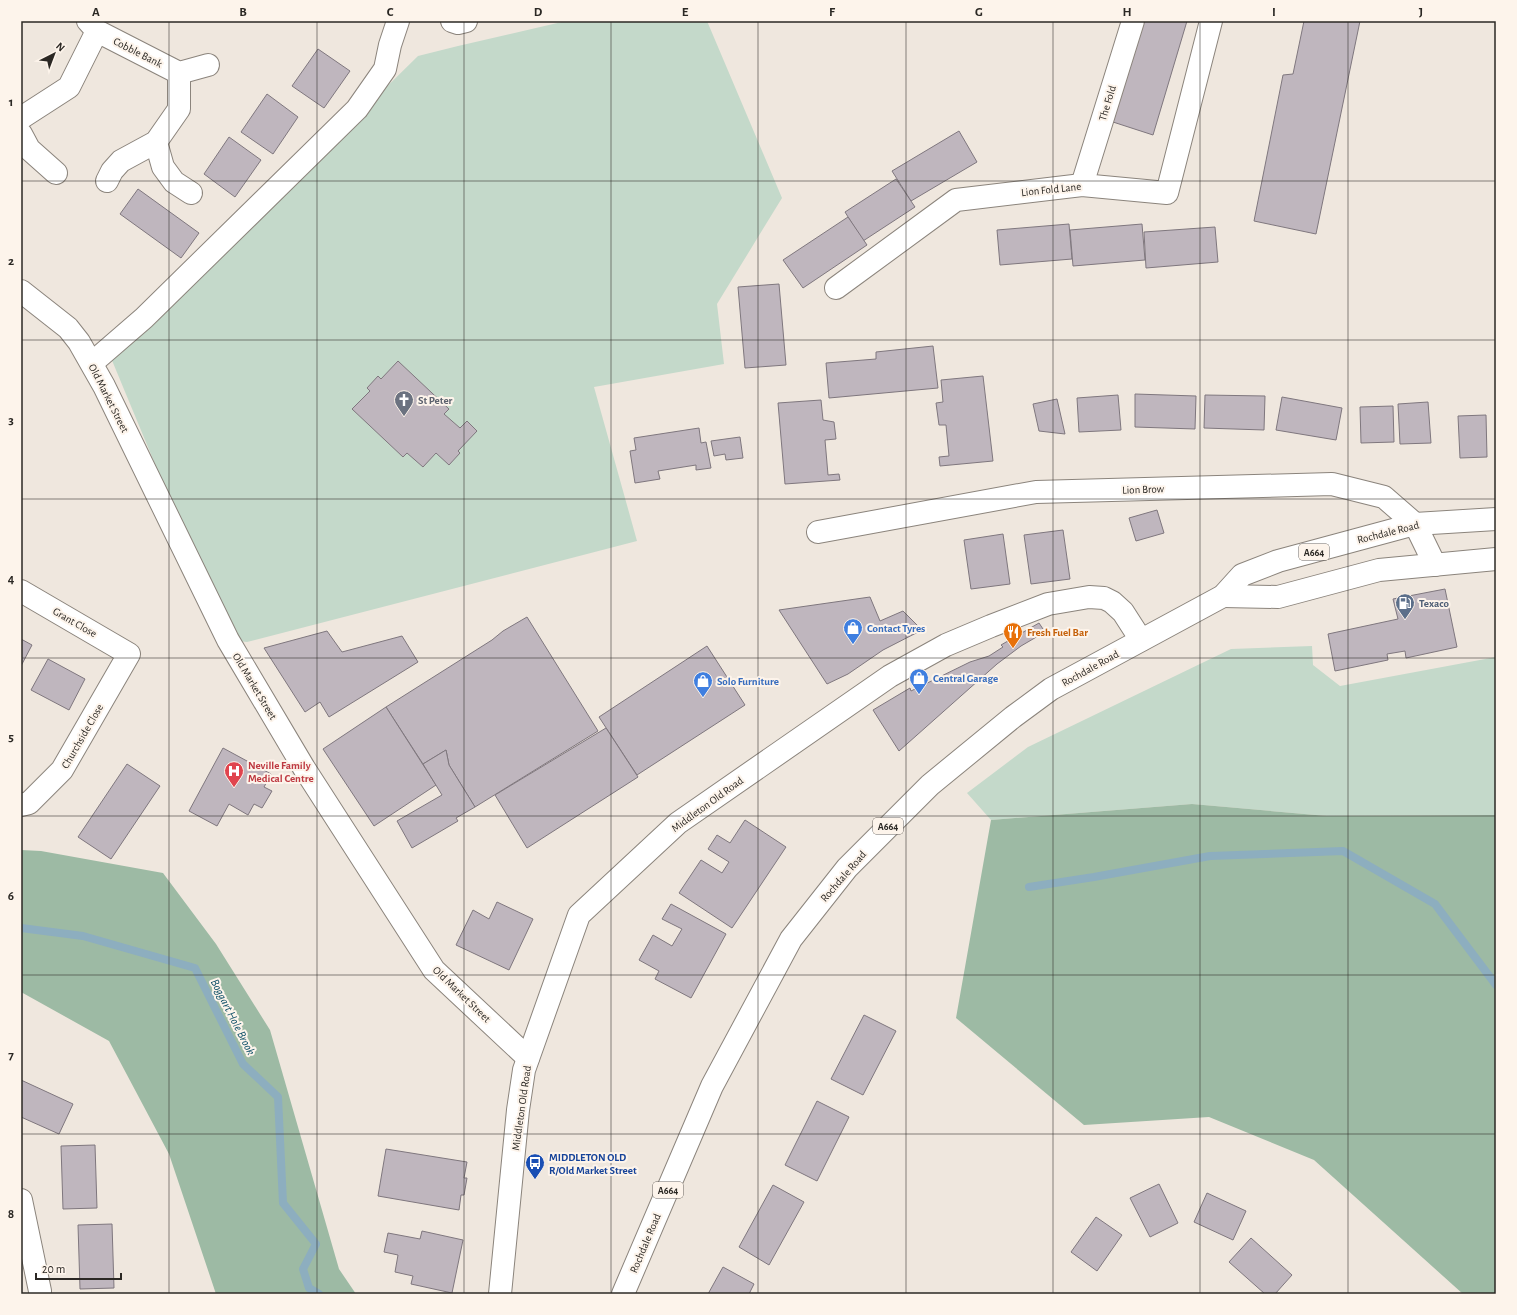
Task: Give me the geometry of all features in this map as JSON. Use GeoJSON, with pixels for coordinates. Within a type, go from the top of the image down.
{"type":"FeatureCollection","features":[{"type":"Feature","properties":{"kind":"street"},"geometry":{"type":"LineString","coordinates":[[92,363],[144,318],[357,109],[386,70],[390,45],[398,21]]}},
{"type":"Feature","properties":{"kind":"street"},"geometry":{"type":"LineString","coordinates":[[452,21],[458,23],[466,21]]}},
{"type":"Feature","properties":{"kind":"street","name":"The Fold"},"geometry":{"type":"LineString","coordinates":[[1082,185],[1133,21]]}},
{"type":"Feature","properties":{"kind":"street","name":"Lion Fold Lane"},"geometry":{"type":"LineString","coordinates":[[836,288],[956,200],[1082,185],[1167,193],[1211,21]]}},
{"type":"Feature","properties":{"kind":"street","name":"Cobble Bank"},"geometry":{"type":"LineString","coordinates":[[21,118],[69,87],[92,26],[179,73]]}},
{"type":"Feature","properties":{"kind":"street"},"geometry":{"type":"LineString","coordinates":[[107,181],[121,161],[156,142],[179,109],[179,73],[208,65]]}},
{"type":"Feature","properties":{"kind":"street"},"geometry":{"type":"LineString","coordinates":[[21,134],[30,149],[56,173]]}},
{"type":"Feature","properties":{"kind":"street"},"geometry":{"type":"LineString","coordinates":[[156,142],[163,168],[174,182],[191,193]]}},
{"type":"Feature","properties":{"kind":"street","name":"Old Market Street"},"geometry":{"type":"LineString","coordinates":[[21,291],[68,328],[92,363],[228,640],[304,768],[434,970],[528,1058]]}},
{"type":"Feature","properties":{"kind":"street","name":"Lion Brow"},"geometry":{"type":"LineString","coordinates":[[818,532],[1036,492],[1332,484],[1384,497],[1415,524],[1435,565]]}},
{"type":"Feature","properties":{"kind":"street","name":"Rochdale Road"},"geometry":{"type":"LineString","coordinates":[[623,1294],[712,1086],[791,940],[847,868],[930,785],[1013,717],[1051,689],[1222,596],[1242,575],[1278,561],[1415,524],[1496,519]]}},
{"type":"Feature","properties":{"kind":"street","name":"Rochdale Road"},"geometry":{"type":"LineString","coordinates":[[1222,596],[1278,597],[1380,570],[1496,558]]}},
{"type":"Feature","properties":{"kind":"street","name":"Grant Close"},"geometry":{"type":"LineString","coordinates":[[21,591],[129,654]]}},
{"type":"Feature","properties":{"kind":"street","name":"Middleton Old Road"},"geometry":{"type":"LineString","coordinates":[[500,1294],[518,1110],[524,1070],[579,915],[678,823],[890,676],[946,646],[991,626],[1048,604],[1089,597],[1104,598],[1112,602],[1123,612],[1141,640]]}},
{"type":"Feature","properties":{"kind":"street","name":"Churchside Close"},"geometry":{"type":"LineString","coordinates":[[21,805],[29,803],[62,770],[129,654]]}},
{"type":"Feature","properties":{"kind":"street"},"geometry":{"type":"LineString","coordinates":[[22,1209],[40,1291]]}},
{"type":"Feature","properties":{"kind":"green space"},"geometry":{"type":"Polygon","coordinates":[[[566,21],[707,21],[782,198],[717,304],[724,364],[594,387],[637,541],[247,642],[228,640],[111,358],[418,56],[566,21]]]}},
{"type":"Feature","properties":{"kind":"green space"},"geometry":{"type":"Polygon","coordinates":[[[1312,646],[1313,665],[1340,686],[1496,657],[1496,815],[1327,816],[1192,804],[991,820],[967,793],[1028,747],[1231,649],[1312,646]]]}},
{"type":"Feature","properties":{"kind":"green space"},"geometry":{"type":"Polygon","coordinates":[[[1192,804],[1327,816],[1496,815],[1496,1294],[1463,1294],[1314,1160],[1209,1117],[1084,1125],[956,1018],[991,820],[1192,804]]]}},
{"type":"Feature","properties":{"kind":"green space"},"geometry":{"type":"Polygon","coordinates":[[[21,850],[41,851],[163,873],[216,944],[270,1030],[339,1269],[356,1294],[216,1294],[169,1154],[109,1041],[21,992],[21,850]]]}},
{"type":"Feature","properties":{"kind":"building"},"geometry":{"type":"Polygon","coordinates":[[[1143,21],[1187,21],[1153,135],[1113,122],[1143,21]]]}},
{"type":"Feature","properties":{"kind":"building"},"geometry":{"type":"Polygon","coordinates":[[[1304,21],[1360,21],[1316,234],[1254,221],[1283,75],[1293,74],[1304,21]]]}},
{"type":"Feature","properties":{"kind":"building"},"geometry":{"type":"Polygon","coordinates":[[[318,49],[350,71],[324,108],[292,86],[318,49]]]}},
{"type":"Feature","properties":{"kind":"building"},"geometry":{"type":"Polygon","coordinates":[[[267,94],[298,117],[273,154],[241,132],[267,94]]]}},
{"type":"Feature","properties":{"kind":"building"},"geometry":{"type":"Polygon","coordinates":[[[959,131],[977,162],[911,201],[892,171],[959,131]]]}},
{"type":"Feature","properties":{"kind":"building"},"geometry":{"type":"Polygon","coordinates":[[[229,137],[261,160],[235,197],[204,174],[229,137]]]}},
{"type":"Feature","properties":{"kind":"building"},"geometry":{"type":"Polygon","coordinates":[[[896,179],[915,207],[863,241],[845,212],[896,179]]]}},
{"type":"Feature","properties":{"kind":"building"},"geometry":{"type":"Polygon","coordinates":[[[138,189],[199,233],[181,258],[120,214],[138,189]]]}},
{"type":"Feature","properties":{"kind":"building"},"geometry":{"type":"Polygon","coordinates":[[[848,217],[867,245],[803,288],[783,260],[848,217]]]}},
{"type":"Feature","properties":{"kind":"building"},"geometry":{"type":"Polygon","coordinates":[[[1069,224],[1072,259],[1000,265],[997,230],[1069,224]]]}},
{"type":"Feature","properties":{"kind":"building"},"geometry":{"type":"Polygon","coordinates":[[[1142,224],[1145,260],[1073,266],[1070,230],[1142,224]]]}},
{"type":"Feature","properties":{"kind":"building"},"geometry":{"type":"Polygon","coordinates":[[[1215,227],[1218,262],[1146,268],[1144,232],[1215,227]]]}},
{"type":"Feature","properties":{"kind":"building"},"geometry":{"type":"Polygon","coordinates":[[[779,284],[786,365],[745,368],[738,287],[779,284]]]}},
{"type":"Feature","properties":{"kind":"building"},"geometry":{"type":"Polygon","coordinates":[[[933,346],[938,388],[829,398],[826,363],[876,359],[876,352],[933,346]]]}},
{"type":"Feature","properties":{"kind":"building","name":"St Peter"},"geometry":{"type":"Polygon","coordinates":[[[398,361],[449,409],[444,414],[460,428],[467,421],[477,431],[458,451],[460,453],[449,465],[436,453],[423,467],[407,453],[403,457],[352,409],[370,391],[367,388],[378,376],[381,379],[398,361]]]}},
{"type":"Feature","properties":{"kind":"building"},"geometry":{"type":"Polygon","coordinates":[[[983,376],[993,461],[940,466],[939,457],[949,456],[946,425],[939,425],[936,403],[943,402],[941,380],[983,376]]]}},
{"type":"Feature","properties":{"kind":"building"},"geometry":{"type":"Polygon","coordinates":[[[1135,394],[1196,396],[1195,429],[1135,427],[1135,394]]]}},
{"type":"Feature","properties":{"kind":"building"},"geometry":{"type":"Polygon","coordinates":[[[1118,395],[1121,430],[1079,432],[1077,398],[1118,395]]]}},
{"type":"Feature","properties":{"kind":"building"},"geometry":{"type":"Polygon","coordinates":[[[1205,395],[1265,396],[1264,430],[1204,428],[1205,395]]]}},
{"type":"Feature","properties":{"kind":"building"},"geometry":{"type":"Polygon","coordinates":[[[1282,397],[1342,408],[1336,440],[1276,430],[1282,397]]]}},
{"type":"Feature","properties":{"kind":"building"},"geometry":{"type":"Polygon","coordinates":[[[1057,399],[1065,434],[1039,431],[1033,404],[1057,399]]]}},
{"type":"Feature","properties":{"kind":"building"},"geometry":{"type":"Polygon","coordinates":[[[821,400],[823,420],[834,422],[836,439],[825,440],[828,475],[839,474],[840,480],[785,484],[778,403],[821,400]]]}},
{"type":"Feature","properties":{"kind":"building"},"geometry":{"type":"Polygon","coordinates":[[[1428,402],[1431,443],[1400,444],[1398,404],[1428,402]]]}},
{"type":"Feature","properties":{"kind":"building"},"geometry":{"type":"Polygon","coordinates":[[[1393,406],[1394,442],[1361,443],[1360,407],[1393,406]]]}},
{"type":"Feature","properties":{"kind":"building"},"geometry":{"type":"Polygon","coordinates":[[[1486,415],[1487,457],[1460,458],[1458,416],[1486,415]]]}},
{"type":"Feature","properties":{"kind":"building"},"geometry":{"type":"Polygon","coordinates":[[[699,428],[701,443],[706,442],[711,468],[696,470],[696,465],[658,471],[660,479],[635,483],[630,451],[636,450],[634,438],[699,428]]]}},
{"type":"Feature","properties":{"kind":"building"},"geometry":{"type":"Polygon","coordinates":[[[740,437],[743,458],[726,460],[725,454],[714,456],[711,441],[740,437]]]}},
{"type":"Feature","properties":{"kind":"building"},"geometry":{"type":"Polygon","coordinates":[[[1157,510],[1164,533],[1136,541],[1129,518],[1157,510]]]}},
{"type":"Feature","properties":{"kind":"building"},"geometry":{"type":"Polygon","coordinates":[[[1063,530],[1070,579],[1031,584],[1024,535],[1063,530]]]}},
{"type":"Feature","properties":{"kind":"building"},"geometry":{"type":"Polygon","coordinates":[[[1003,534],[1010,584],[971,589],[964,540],[1003,534]]]}},
{"type":"Feature","properties":{"kind":"building"},"geometry":{"type":"Polygon","coordinates":[[[1445,589],[1457,647],[1406,658],[1405,651],[1387,654],[1388,660],[1335,671],[1328,634],[1398,619],[1393,599],[1445,589]]]}},
{"type":"Feature","properties":{"kind":"building"},"geometry":{"type":"Polygon","coordinates":[[[870,597],[880,621],[903,611],[922,630],[883,650],[848,674],[827,684],[779,610],[870,597]]]}},
{"type":"Feature","properties":{"kind":"building"},"geometry":{"type":"Polygon","coordinates":[[[527,617],[598,731],[475,807],[449,765],[446,750],[423,764],[386,707],[527,617]]]}},
{"type":"Feature","properties":{"kind":"building"},"geometry":{"type":"Polygon","coordinates":[[[1039,623],[1045,632],[1021,646],[997,664],[899,751],[873,710],[910,688],[911,691],[970,662],[989,656],[1003,647],[1001,645],[1039,623]]]}},
{"type":"Feature","properties":{"kind":"building"},"geometry":{"type":"Polygon","coordinates":[[[327,631],[342,652],[402,636],[418,662],[329,717],[320,702],[305,712],[264,648],[327,631]]]}},
{"type":"Feature","properties":{"kind":"building"},"geometry":{"type":"Polygon","coordinates":[[[21,639],[32,645],[21,666],[21,639]]]}},
{"type":"Feature","properties":{"kind":"building"},"geometry":{"type":"Polygon","coordinates":[[[707,646],[745,705],[637,775],[599,717],[707,646]]]}},
{"type":"Feature","properties":{"kind":"building"},"geometry":{"type":"Polygon","coordinates":[[[48,659],[85,679],[69,710],[31,690],[48,659]]]}},
{"type":"Feature","properties":{"kind":"building"},"geometry":{"type":"Polygon","coordinates":[[[386,707],[436,785],[374,826],[323,749],[386,707]]]}},
{"type":"Feature","properties":{"kind":"building"},"geometry":{"type":"Polygon","coordinates":[[[606,728],[638,777],[527,848],[495,795],[606,728]]]}},
{"type":"Feature","properties":{"kind":"building"},"geometry":{"type":"Polygon","coordinates":[[[223,748],[271,774],[264,787],[272,791],[262,808],[254,804],[248,815],[229,804],[217,826],[189,811],[223,748]]]}},
{"type":"Feature","properties":{"kind":"building"},"geometry":{"type":"Polygon","coordinates":[[[446,750],[449,765],[475,807],[456,818],[458,821],[412,848],[397,821],[442,795],[423,764],[446,750]]]}},
{"type":"Feature","properties":{"kind":"building"},"geometry":{"type":"Polygon","coordinates":[[[127,764],[160,786],[111,859],[78,837],[127,764]]]}},
{"type":"Feature","properties":{"kind":"building"},"geometry":{"type":"Polygon","coordinates":[[[745,820],[786,847],[732,928],[679,893],[701,860],[722,873],[729,862],[708,849],[717,835],[730,843],[745,820]]]}},
{"type":"Feature","properties":{"kind":"building"},"geometry":{"type":"Polygon","coordinates":[[[497,902],[533,919],[509,970],[456,945],[473,910],[489,919],[497,902]]]}},
{"type":"Feature","properties":{"kind":"building"},"geometry":{"type":"Polygon","coordinates":[[[671,904],[726,934],[691,998],[655,979],[659,971],[639,960],[653,935],[672,946],[682,929],[662,919],[671,904]]]}},
{"type":"Feature","properties":{"kind":"building"},"geometry":{"type":"Polygon","coordinates":[[[864,1015],[896,1031],[863,1095],[831,1079],[864,1015]]]}},
{"type":"Feature","properties":{"kind":"building"},"geometry":{"type":"Polygon","coordinates":[[[21,1080],[73,1104],[59,1134],[21,1117],[21,1080]]]}},
{"type":"Feature","properties":{"kind":"building"},"geometry":{"type":"Polygon","coordinates":[[[817,1101],[849,1117],[817,1181],[785,1165],[817,1101]]]}},
{"type":"Feature","properties":{"kind":"building"},"geometry":{"type":"Polygon","coordinates":[[[95,1145],[97,1208],[63,1209],[61,1146],[95,1145]]]}},
{"type":"Feature","properties":{"kind":"building"},"geometry":{"type":"Polygon","coordinates":[[[386,1149],[467,1162],[464,1178],[467,1178],[464,1195],[461,1195],[459,1210],[378,1196],[386,1149]]]}},
{"type":"Feature","properties":{"kind":"building"},"geometry":{"type":"Polygon","coordinates":[[[1159,1184],[1178,1223],[1150,1237],[1130,1198],[1159,1184]]]}},
{"type":"Feature","properties":{"kind":"building"},"geometry":{"type":"Polygon","coordinates":[[[773,1185],[804,1202],[769,1265],[739,1247],[773,1185]]]}},
{"type":"Feature","properties":{"kind":"building"},"geometry":{"type":"Polygon","coordinates":[[[1207,1193],[1246,1211],[1233,1240],[1194,1222],[1207,1193]]]}},
{"type":"Feature","properties":{"kind":"building"},"geometry":{"type":"Polygon","coordinates":[[[1096,1217],[1122,1235],[1097,1271],[1071,1252],[1096,1217]]]}},
{"type":"Feature","properties":{"kind":"building"},"geometry":{"type":"Polygon","coordinates":[[[112,1224],[114,1288],[80,1289],[78,1225],[112,1224]]]}},
{"type":"Feature","properties":{"kind":"building"},"geometry":{"type":"Polygon","coordinates":[[[422,1231],[463,1240],[452,1293],[411,1284],[413,1276],[395,1272],[398,1255],[384,1252],[388,1233],[420,1239],[422,1231]]]}},
{"type":"Feature","properties":{"kind":"building"},"geometry":{"type":"Polygon","coordinates":[[[1251,1238],[1292,1275],[1275,1294],[1265,1294],[1229,1262],[1251,1238]]]}},
{"type":"Feature","properties":{"kind":"building"},"geometry":{"type":"Polygon","coordinates":[[[723,1267],[754,1284],[749,1294],[708,1294],[723,1267]]]}},
{"type":"Feature","properties":{"kind":"waterway"},"geometry":{"type":"LineString","coordinates":[[1029,887],[1210,856],[1343,851],[1435,904],[1496,985]]}},
{"type":"Feature","properties":{"kind":"waterway","name":"Boggart Hole Brook"},"geometry":{"type":"LineString","coordinates":[[21,928],[83,936],[195,968],[243,1064],[278,1097],[283,1203],[316,1244],[303,1269],[309,1288],[319,1294]]}},
{"type":"Feature","properties":{"kind":"place","name":"St Peter"},"geometry":{"type":"Point","coordinates":[404,417]}},
{"type":"Feature","properties":{"kind":"place","name":"Texaco"},"geometry":{"type":"Point","coordinates":[1405,620]}},
{"type":"Feature","properties":{"kind":"place","name":"Contact Tyres"},"geometry":{"type":"Point","coordinates":[853,645]}},
{"type":"Feature","properties":{"kind":"place","name":"Fresh Fuel Bar"},"geometry":{"type":"Point","coordinates":[1013,649]}},
{"type":"Feature","properties":{"kind":"place","name":"Central Garage"},"geometry":{"type":"Point","coordinates":[919,695]}},
{"type":"Feature","properties":{"kind":"place","name":"Solo Furniture"},"geometry":{"type":"Point","coordinates":[703,698]}},
{"type":"Feature","properties":{"kind":"place","name":"Neville Family Medical Centre"},"geometry":{"type":"Point","coordinates":[234,788]}},
{"type":"Feature","properties":{"kind":"place","name":"MIDDLETON OLD R/Old Market Street"},"geometry":{"type":"Point","coordinates":[535,1180]}}]}
